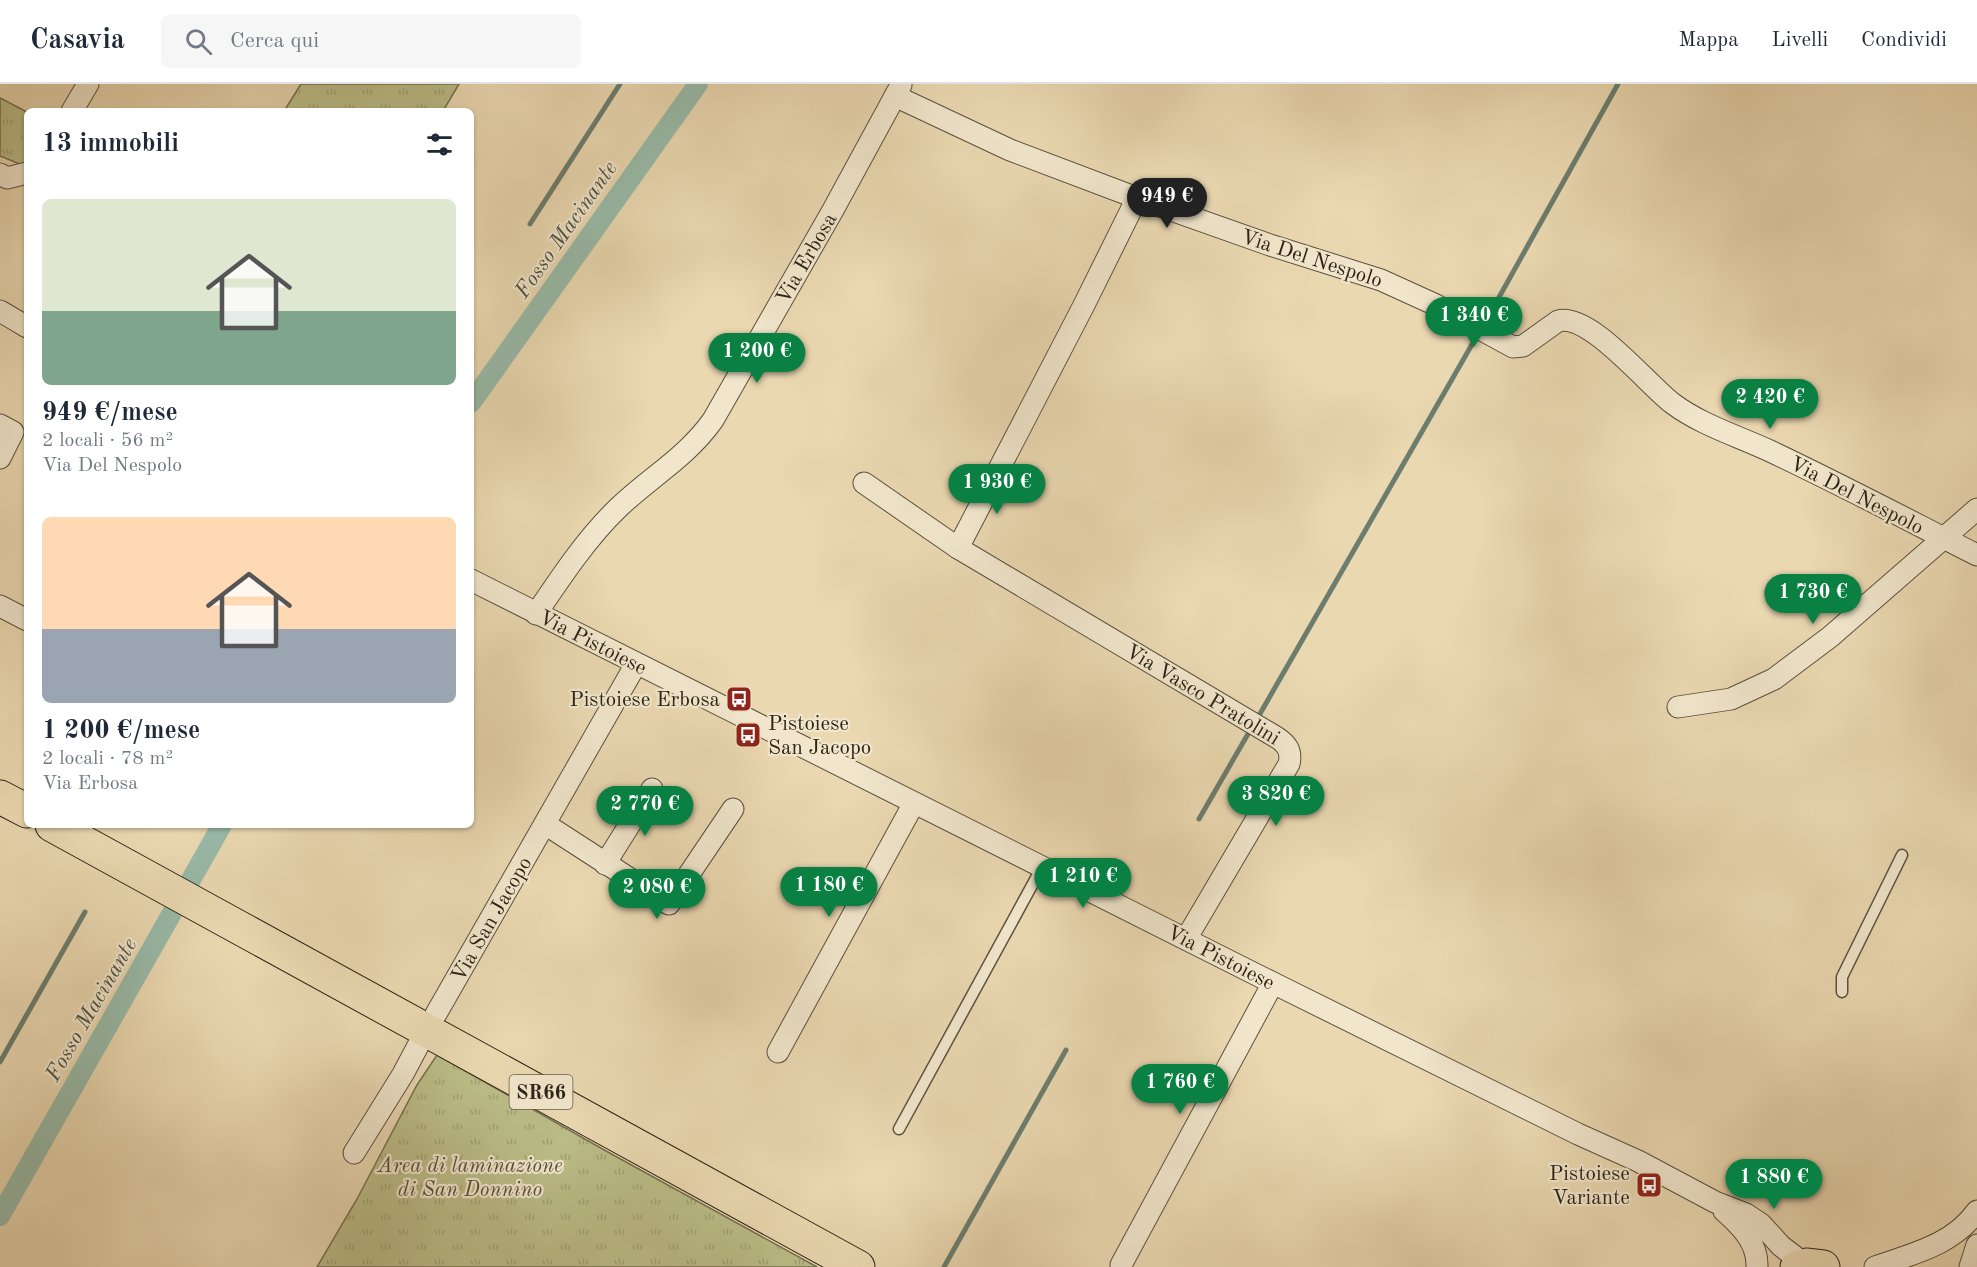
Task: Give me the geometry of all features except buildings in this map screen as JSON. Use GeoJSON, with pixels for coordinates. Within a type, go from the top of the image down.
{"type":"FeatureCollection","features":[{"type":"Feature","properties":{"kind":"main road"},"geometry":{"type":"LineString","coordinates":[[0,797],[24,810]]}},
{"type":"Feature","properties":{"kind":"main road","name":"SR66"},"geometry":{"type":"LineString","coordinates":[[57,828],[858,1267]]}},
{"type":"Feature","properties":{"kind":"street"},"geometry":{"type":"LineString","coordinates":[[74,108],[88,84]]}},
{"type":"Feature","properties":{"kind":"street","name":"Via Del Nespolo"},"geometry":{"type":"LineString","coordinates":[[898,90],[1010,150],[1270,245],[1360,272],[1400,288],[1513,347],[1520,347],[1548,326],[1561,320],[1575,321],[1593,331],[1684,411],[1977,555]]}},
{"type":"Feature","properties":{"kind":"street","name":"Via Erbosa"},"geometry":{"type":"LineString","coordinates":[[536,614],[584,544],[620,506],[673,464],[700,438],[713,420],[833,210],[898,90]]}},
{"type":"Feature","properties":{"kind":"street"},"geometry":{"type":"LineString","coordinates":[[958,548],[1137,198]]}},
{"type":"Feature","properties":{"kind":"street"},"geometry":{"type":"LineString","coordinates":[[0,311],[24,325]]}},
{"type":"Feature","properties":{"kind":"street"},"geometry":{"type":"LineString","coordinates":[[0,425],[14,432],[0,458]]}},
{"type":"Feature","properties":{"kind":"street","name":"Via Vasco Pratolini"},"geometry":{"type":"LineString","coordinates":[[864,483],[958,548],[1286,743],[1290,753],[1289,764],[1186,939]]}},
{"type":"Feature","properties":{"kind":"street"},"geometry":{"type":"LineString","coordinates":[[1678,707],[1731,699],[1774,679],[1830,637],[1977,509]]}},
{"type":"Feature","properties":{"kind":"street","name":"Via Pistoiese"},"geometry":{"type":"LineString","coordinates":[[474,582],[1273,983],[1568,1129],[1638,1161],[1715,1202],[1754,1219],[1781,1246],[1809,1266]]}},
{"type":"Feature","properties":{"kind":"street"},"geometry":{"type":"LineString","coordinates":[[0,606],[24,618]]}},
{"type":"Feature","properties":{"kind":"street","name":"Via San Jacopo"},"geometry":{"type":"LineString","coordinates":[[436,1014],[636,664]]}},
{"type":"Feature","properties":{"kind":"street"},"geometry":{"type":"LineString","coordinates":[[605,864],[652,789]]}},
{"type":"Feature","properties":{"kind":"street"},"geometry":{"type":"LineString","coordinates":[[778,1052],[914,802]]}},
{"type":"Feature","properties":{"kind":"street"},"geometry":{"type":"LineString","coordinates":[[545,824],[669,904],[733,809]]}},
{"type":"Feature","properties":{"kind":"street"},"geometry":{"type":"LineString","coordinates":[[1122,1265],[1273,983]]}},
{"type":"Feature","properties":{"kind":"street"},"geometry":{"type":"LineString","coordinates":[[354,1153],[420,1042]]}},
{"type":"Feature","properties":{"kind":"street","name":"Via Pistoiese"},"geometry":{"type":"LineString","coordinates":[[1715,1202],[1746,1233],[1755,1250],[1757,1267]]}},
{"type":"Feature","properties":{"kind":"street"},"geometry":{"type":"LineString","coordinates":[[1875,1267],[1905,1262],[1960,1230],[1977,1211]]}},
{"type":"Feature","properties":{"kind":"street"},"geometry":{"type":"LineString","coordinates":[[1970,1267],[1977,1245]]}},
{"type":"Feature","properties":{"kind":"street"},"geometry":{"type":"LineString","coordinates":[[1970,1267],[1977,1260]]}},
{"type":"Feature","properties":{"kind":"lane"},"geometry":{"type":"LineString","coordinates":[[1842,992],[1842,977],[1902,855]]}},
{"type":"Feature","properties":{"kind":"lane"},"geometry":{"type":"LineString","coordinates":[[899,1129],[1042,867]]}},
{"type":"Feature","properties":{"kind":"green space"},"geometry":{"type":"Polygon","coordinates":[[[301,84],[459,84],[445,108],[286,108],[301,84]]]}},
{"type":"Feature","properties":{"kind":"green space"},"geometry":{"type":"Polygon","coordinates":[[[0,98],[24,110],[24,166],[0,156],[0,98]]]}},
{"type":"Feature","properties":{"kind":"green space","name":"Area di laminazione di San Donnino"},"geometry":{"type":"Polygon","coordinates":[[[437,1055],[817,1267],[317,1267],[357,1199],[417,1085],[437,1055]]]}},
{"type":"Feature","properties":{"kind":"waterway"},"geometry":{"type":"LineString","coordinates":[[530,224],[620,84]]}},
{"type":"Feature","properties":{"kind":"waterway","name":"Fosso Macinante"},"geometry":{"type":"LineString","coordinates":[[474,399],[698,84]]}},
{"type":"Feature","properties":{"kind":"waterway"},"geometry":{"type":"LineString","coordinates":[[1483,326],[1618,84]]}},
{"type":"Feature","properties":{"kind":"waterway"},"geometry":{"type":"LineString","coordinates":[[1257,719],[1478,334]]}},
{"type":"Feature","properties":{"kind":"waterway"},"geometry":{"type":"LineString","coordinates":[[1199,819],[1252,727]]}},
{"type":"Feature","properties":{"kind":"waterway","name":"Fosso Macinante"},"geometry":{"type":"LineString","coordinates":[[0,1216],[220,828]]}},
{"type":"Feature","properties":{"kind":"waterway"},"geometry":{"type":"LineString","coordinates":[[0,1062],[85,912]]}},
{"type":"Feature","properties":{"kind":"waterway"},"geometry":{"type":"LineString","coordinates":[[944,1267],[1066,1050]]}},
{"type":"Feature","properties":{"kind":"place","name":"Pistoiese Erbosa"},"geometry":{"type":"Point","coordinates":[739,699]}},
{"type":"Feature","properties":{"kind":"place","name":"Pistoiese San Jacopo"},"geometry":{"type":"Point","coordinates":[748,735]}},
{"type":"Feature","properties":{"kind":"place","name":"Pistoiese Variante"},"geometry":{"type":"Point","coordinates":[1649,1185]}}]}
